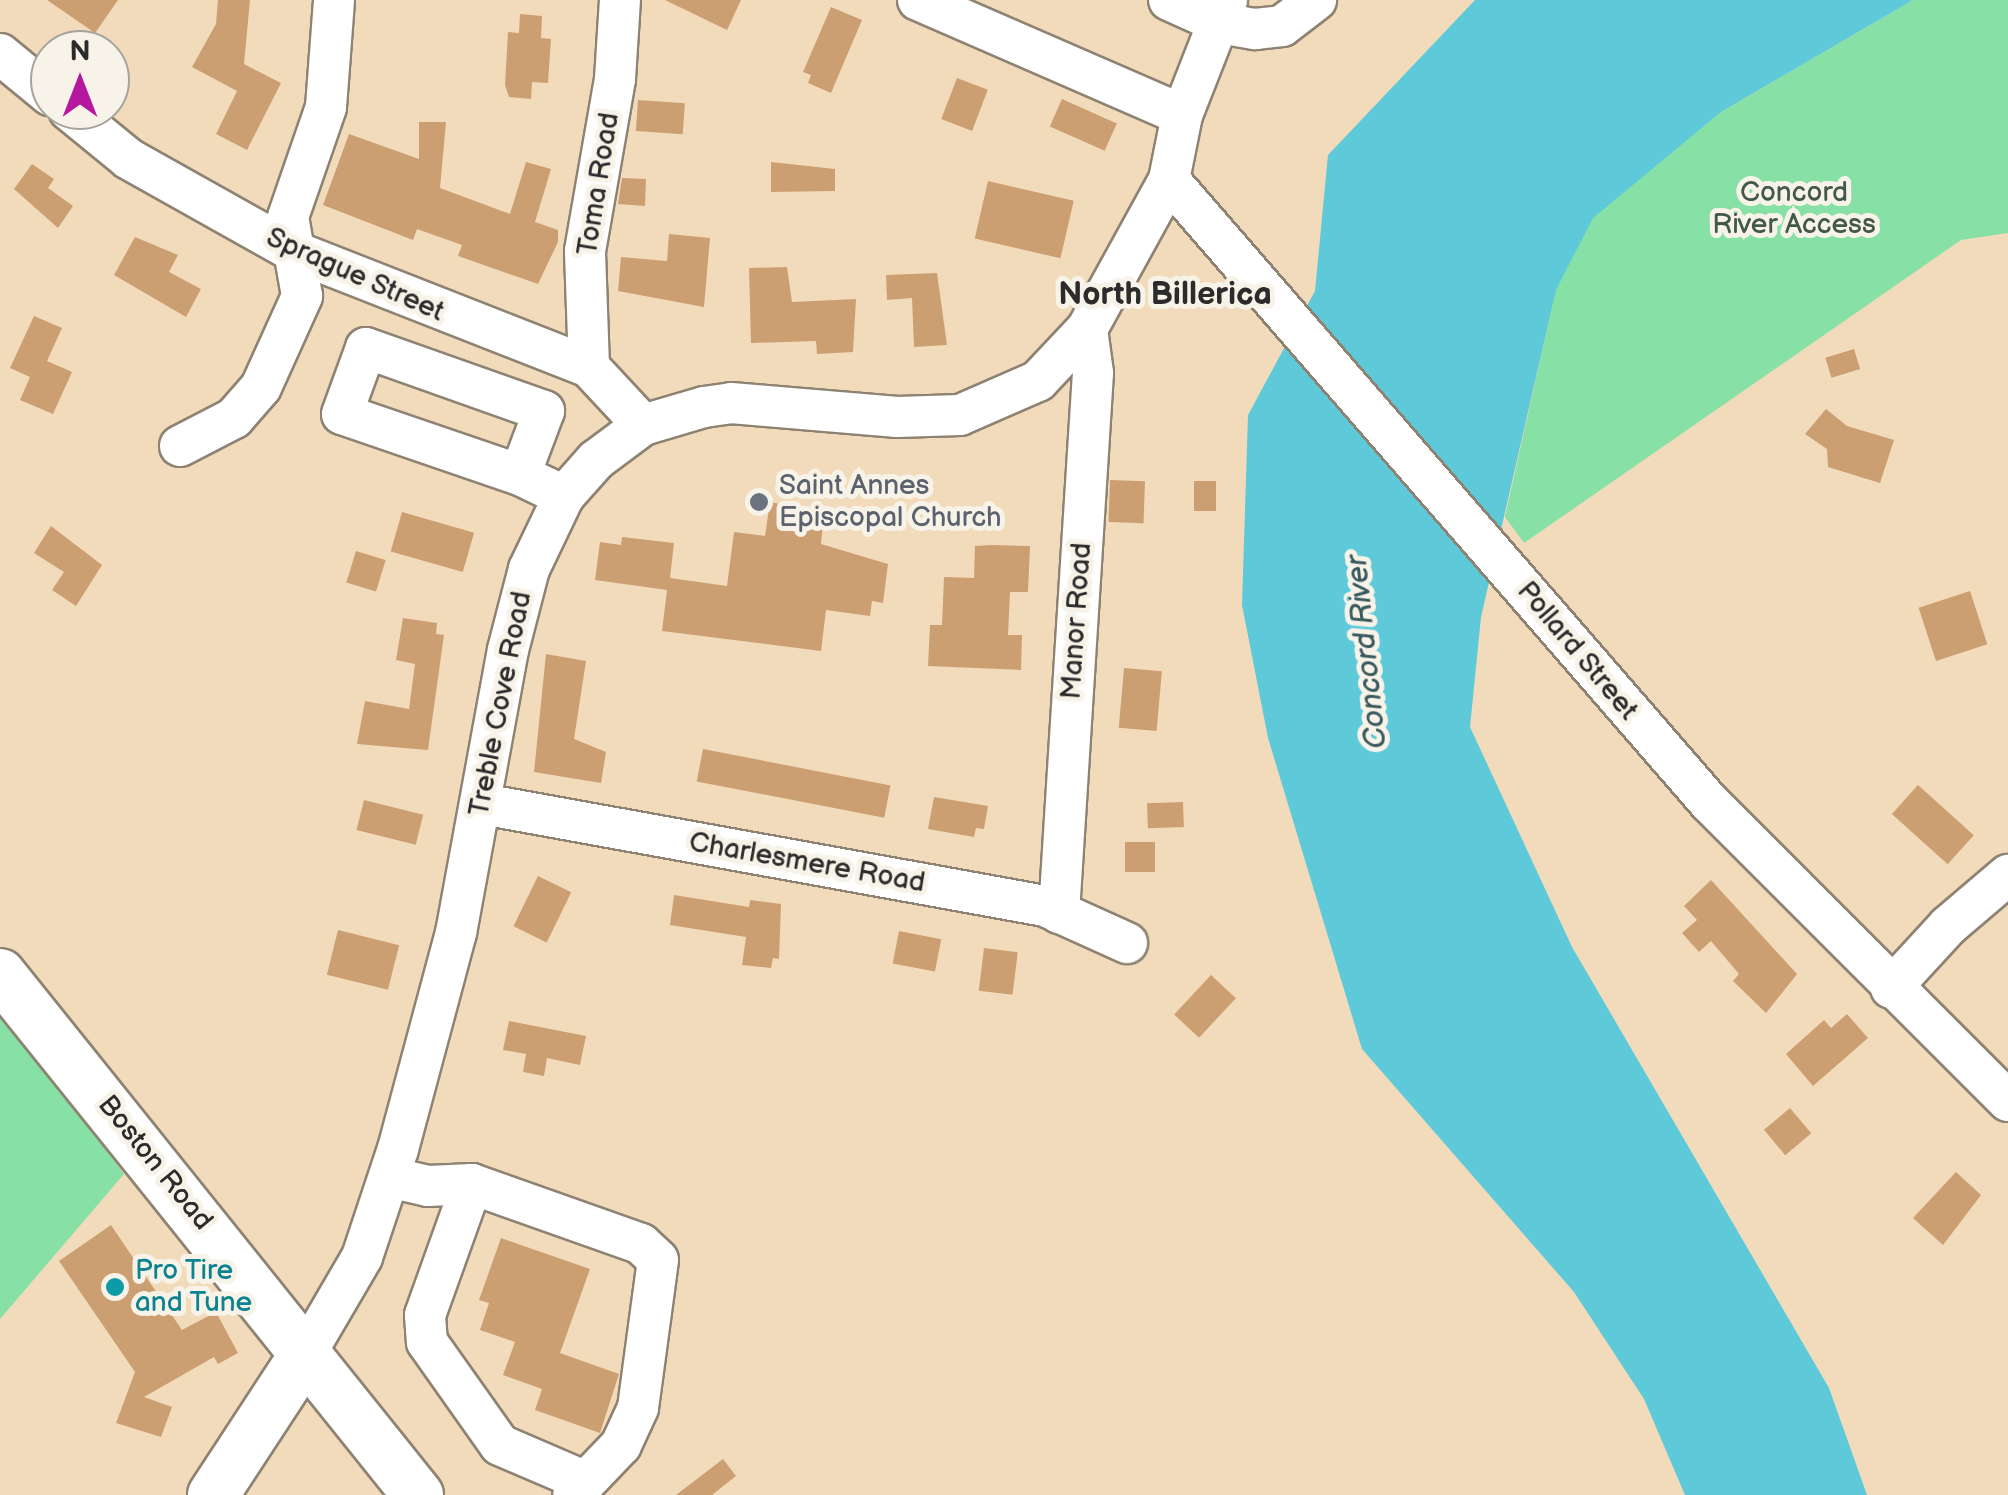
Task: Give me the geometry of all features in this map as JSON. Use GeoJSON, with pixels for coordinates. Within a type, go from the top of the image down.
{"type":"FeatureCollection","features":[{"type":"Feature","properties":{"kind":"main road","name":"Boston Road"},"geometry":{"type":"LineString","coordinates":[[0,974],[418,1495]]}},
{"type":"Feature","properties":{"kind":"main road","name":"Treble Cove Road"},"geometry":{"type":"LineString","coordinates":[[213,1495],[306,1353]]}},
{"type":"Feature","properties":{"kind":"street"},"geometry":{"type":"LineString","coordinates":[[180,446],[234,418],[261,388],[302,296],[288,216],[326,106],[334,0]]}},
{"type":"Feature","properties":{"kind":"street","name":"Toma Road"},"geometry":{"type":"LineString","coordinates":[[590,368],[585,251],[608,128],[620,0]]}},
{"type":"Feature","properties":{"kind":"street"},"geometry":{"type":"LineString","coordinates":[[918,0],[1182,115]]}},
{"type":"Feature","properties":{"kind":"street"},"geometry":{"type":"LineString","coordinates":[[1169,0],[1282,26],[1316,0]]}},
{"type":"Feature","properties":{"kind":"street","name":"Treble Cove Road"},"geometry":{"type":"LineString","coordinates":[[306,1353],[349,1285],[389,1177],[438,1015],[529,569],[564,496],[596,460],[643,425],[731,403],[898,417],[960,415],[1038,381],[1086,330],[1168,180],[1182,115],[1224,12]]}},
{"type":"Feature","properties":{"kind":"street"},"geometry":{"type":"LineString","coordinates":[[0,54],[30,79]]}},
{"type":"Feature","properties":{"kind":"street","name":"Sprague Street"},"geometry":{"type":"LineString","coordinates":[[93,130],[128,159],[292,251],[590,368],[643,425]]}},
{"type":"Feature","properties":{"kind":"street","name":"Pollard Street"},"geometry":{"type":"LineString","coordinates":[[1168,180],[1232,247],[1709,802],[2008,1102]]}},
{"type":"Feature","properties":{"kind":"street","name":"Manor Road"},"geometry":{"type":"LineString","coordinates":[[1060,912],[1093,373],[1086,330]]}},
{"type":"Feature","properties":{"kind":"street"},"geometry":{"type":"LineString","coordinates":[[520,475],[544,411],[366,348],[342,414],[520,475],[564,496]]}},
{"type":"Feature","properties":{"kind":"street","name":"Charlesmere Road"},"geometry":{"type":"LineString","coordinates":[[482,804],[1060,912],[1127,943]]}},
{"type":"Feature","properties":{"kind":"street"},"geometry":{"type":"LineString","coordinates":[[1892,988],[1948,926],[2008,875]]}},
{"type":"Feature","properties":{"kind":"street"},"geometry":{"type":"LineString","coordinates":[[389,1177],[472,1184],[652,1252],[660,1269],[646,1370],[621,1444],[578,1488],[500,1445],[427,1342],[425,1315],[472,1184]]}},
{"type":"Feature","properties":{"kind":"green space","name":"Concord River Access"},"geometry":{"type":"Polygon","coordinates":[[[1913,0],[2008,0],[2008,233],[1961,240],[1524,543],[1505,517],[1556,289],[1593,217],[1721,112],[1913,0]]]}},
{"type":"Feature","properties":{"kind":"green space"},"geometry":{"type":"Polygon","coordinates":[[[0,1010],[124,1174],[0,1319],[0,1010]]]}},
{"type":"Feature","properties":{"kind":"water","name":"Concord River"},"geometry":{"type":"Polygon","coordinates":[[[1475,0],[1913,0],[1721,112],[1593,218],[1556,290],[1481,617],[1470,727],[1572,947],[1829,1388],[1867,1495],[1685,1495],[1644,1399],[1574,1292],[1362,1049],[1268,738],[1242,605],[1248,415],[1315,291],[1328,155],[1475,0]]]}},
{"type":"Feature","properties":{"kind":"building"},"geometry":{"type":"Polygon","coordinates":[[[47,0],[118,0],[97,30],[91,30],[47,0]]]}},
{"type":"Feature","properties":{"kind":"building"},"geometry":{"type":"Polygon","coordinates":[[[218,0],[250,0],[244,64],[281,83],[247,150],[216,134],[237,91],[192,67],[216,24],[218,0]]]}},
{"type":"Feature","properties":{"kind":"building"},"geometry":{"type":"Polygon","coordinates":[[[665,0],[741,0],[727,30],[665,0]]]}},
{"type":"Feature","properties":{"kind":"building"},"geometry":{"type":"Polygon","coordinates":[[[831,7],[862,20],[831,93],[808,83],[811,75],[803,72],[831,7]]]}},
{"type":"Feature","properties":{"kind":"building"},"geometry":{"type":"Polygon","coordinates":[[[520,14],[542,16],[541,38],[551,39],[548,83],[532,82],[531,99],[509,97],[505,85],[508,32],[519,33],[520,14]]]}},
{"type":"Feature","properties":{"kind":"building"},"geometry":{"type":"Polygon","coordinates":[[[957,78],[988,90],[972,131],[941,119],[957,78]]]}},
{"type":"Feature","properties":{"kind":"building"},"geometry":{"type":"Polygon","coordinates":[[[1062,99],[1117,123],[1105,151],[1050,126],[1062,99]]]}},
{"type":"Feature","properties":{"kind":"building"},"geometry":{"type":"Polygon","coordinates":[[[638,100],[685,103],[683,134],[636,131],[638,100]]]}},
{"type":"Feature","properties":{"kind":"building"},"geometry":{"type":"Polygon","coordinates":[[[419,122],[446,122],[440,188],[510,214],[526,162],[551,169],[535,222],[558,230],[558,242],[538,284],[458,256],[462,245],[417,229],[413,240],[323,205],[349,134],[419,159],[419,122]]]}},
{"type":"Feature","properties":{"kind":"building"},"geometry":{"type":"Polygon","coordinates":[[[771,162],[835,169],[835,191],[771,192],[771,162]]]}},
{"type":"Feature","properties":{"kind":"building"},"geometry":{"type":"Polygon","coordinates":[[[32,164],[54,179],[48,188],[73,206],[58,228],[14,189],[32,164]]]}},
{"type":"Feature","properties":{"kind":"building"},"geometry":{"type":"Polygon","coordinates":[[[622,178],[646,179],[645,206],[618,204],[622,178]]]}},
{"type":"Feature","properties":{"kind":"building"},"geometry":{"type":"Polygon","coordinates":[[[988,181],[1074,201],[1060,258],[975,238],[988,181]]]}},
{"type":"Feature","properties":{"kind":"building"},"geometry":{"type":"Polygon","coordinates":[[[669,234],[710,238],[704,307],[618,291],[621,257],[667,261],[669,234]]]}},
{"type":"Feature","properties":{"kind":"building"},"geometry":{"type":"Polygon","coordinates":[[[135,237],[178,255],[169,272],[201,289],[186,317],[114,275],[135,237]]]}},
{"type":"Feature","properties":{"kind":"building"},"geometry":{"type":"Polygon","coordinates":[[[787,267],[792,302],[856,299],[853,352],[817,354],[816,341],[751,343],[749,268],[787,267]]]}},
{"type":"Feature","properties":{"kind":"building"},"geometry":{"type":"Polygon","coordinates":[[[937,273],[947,345],[914,347],[912,298],[887,300],[886,275],[937,273]]]}},
{"type":"Feature","properties":{"kind":"building"},"geometry":{"type":"Polygon","coordinates":[[[34,316],[62,328],[47,361],[72,372],[53,414],[20,400],[30,377],[10,368],[34,316]]]}},
{"type":"Feature","properties":{"kind":"building"},"geometry":{"type":"Polygon","coordinates":[[[1854,349],[1860,369],[1831,378],[1825,358],[1854,349]]]}},
{"type":"Feature","properties":{"kind":"building"},"geometry":{"type":"Polygon","coordinates":[[[1826,409],[1847,426],[1894,440],[1880,483],[1828,467],[1827,449],[1805,434],[1826,409]]]}},
{"type":"Feature","properties":{"kind":"building"},"geometry":{"type":"Polygon","coordinates":[[[1110,480],[1145,481],[1144,523],[1109,522],[1110,480]]]}},
{"type":"Feature","properties":{"kind":"building"},"geometry":{"type":"Polygon","coordinates":[[[1194,481],[1216,481],[1216,511],[1194,511],[1194,481]]]}},
{"type":"Feature","properties":{"kind":"building"},"geometry":{"type":"Polygon","coordinates":[[[770,502],[824,513],[821,544],[888,564],[883,603],[872,601],[870,616],[826,610],[821,651],[662,631],[667,590],[595,580],[600,542],[621,545],[622,537],[674,543],[670,578],[727,586],[734,532],[765,536],[770,502]]]}},
{"type":"Feature","properties":{"kind":"building"},"geometry":{"type":"Polygon","coordinates":[[[402,512],[474,533],[463,572],[391,551],[402,512]]]}},
{"type":"Feature","properties":{"kind":"building"},"geometry":{"type":"Polygon","coordinates":[[[51,526],[102,565],[76,606],[52,590],[64,572],[34,553],[51,526]]]}},
{"type":"Feature","properties":{"kind":"building"},"geometry":{"type":"Polygon","coordinates":[[[975,546],[1030,546],[1028,592],[1010,592],[1008,635],[1022,635],[1021,670],[928,666],[930,625],[942,625],[944,577],[974,578],[975,546]]]}},
{"type":"Feature","properties":{"kind":"building"},"geometry":{"type":"Polygon","coordinates":[[[356,551],[386,560],[376,592],[346,583],[356,551]]]}},
{"type":"Feature","properties":{"kind":"building"},"geometry":{"type":"Polygon","coordinates":[[[1970,591],[1987,644],[1936,661],[1919,608],[1970,591]]]}},
{"type":"Feature","properties":{"kind":"building"},"geometry":{"type":"Polygon","coordinates":[[[403,618],[437,623],[436,634],[444,635],[428,750],[357,744],[365,701],[409,709],[415,664],[396,660],[403,618]]]}},
{"type":"Feature","properties":{"kind":"building"},"geometry":{"type":"Polygon","coordinates":[[[546,654],[586,661],[574,739],[606,752],[601,783],[534,772],[546,654]]]}},
{"type":"Feature","properties":{"kind":"building"},"geometry":{"type":"Polygon","coordinates":[[[1124,668],[1162,671],[1157,731],[1119,728],[1124,668]]]}},
{"type":"Feature","properties":{"kind":"building"},"geometry":{"type":"Polygon","coordinates":[[[703,749],[890,785],[884,818],[697,781],[703,749]]]}},
{"type":"Feature","properties":{"kind":"building"},"geometry":{"type":"Polygon","coordinates":[[[1918,785],[1974,835],[1948,864],[1892,814],[1918,785]]]}},
{"type":"Feature","properties":{"kind":"building"},"geometry":{"type":"Polygon","coordinates":[[[934,797],[988,806],[984,829],[976,828],[974,837],[928,829],[934,797]]]}},
{"type":"Feature","properties":{"kind":"building"},"geometry":{"type":"Polygon","coordinates":[[[364,800],[423,815],[416,845],[357,830],[364,800]]]}},
{"type":"Feature","properties":{"kind":"building"},"geometry":{"type":"Polygon","coordinates":[[[1183,802],[1184,827],[1148,828],[1147,803],[1183,802]]]}},
{"type":"Feature","properties":{"kind":"building"},"geometry":{"type":"Polygon","coordinates":[[[1125,842],[1155,842],[1155,872],[1125,872],[1125,842]]]}},
{"type":"Feature","properties":{"kind":"building"},"geometry":{"type":"Polygon","coordinates":[[[538,876],[571,892],[547,943],[513,926],[538,876]]]}},
{"type":"Feature","properties":{"kind":"building"},"geometry":{"type":"Polygon","coordinates":[[[1711,880],[1797,974],[1766,1013],[1733,981],[1739,974],[1711,941],[1699,952],[1682,933],[1697,920],[1684,906],[1711,880]]]}},
{"type":"Feature","properties":{"kind":"building"},"geometry":{"type":"Polygon","coordinates":[[[674,895],[749,907],[750,900],[781,904],[779,959],[773,958],[771,968],[742,965],[746,937],[670,925],[674,895]]]}},
{"type":"Feature","properties":{"kind":"building"},"geometry":{"type":"Polygon","coordinates":[[[338,930],[399,945],[388,990],[327,975],[338,930]]]}},
{"type":"Feature","properties":{"kind":"building"},"geometry":{"type":"Polygon","coordinates":[[[899,931],[941,939],[935,972],[893,963],[899,931]]]}},
{"type":"Feature","properties":{"kind":"building"},"geometry":{"type":"Polygon","coordinates":[[[984,948],[1018,952],[1013,995],[979,991],[984,948]]]}},
{"type":"Feature","properties":{"kind":"building"},"geometry":{"type":"Polygon","coordinates":[[[1211,975],[1236,998],[1199,1038],[1174,1014],[1211,975]]]}},
{"type":"Feature","properties":{"kind":"building"},"geometry":{"type":"Polygon","coordinates":[[[1847,1014],[1868,1038],[1813,1086],[1786,1054],[1824,1020],[1831,1028],[1847,1014]]]}},
{"type":"Feature","properties":{"kind":"building"},"geometry":{"type":"Polygon","coordinates":[[[509,1021],[586,1036],[580,1065],[547,1058],[544,1076],[523,1072],[526,1054],[503,1050],[509,1021]]]}},
{"type":"Feature","properties":{"kind":"building"},"geometry":{"type":"Polygon","coordinates":[[[1790,1108],[1811,1133],[1785,1155],[1764,1130],[1790,1108]]]}},
{"type":"Feature","properties":{"kind":"building"},"geometry":{"type":"Polygon","coordinates":[[[1956,1172],[1981,1195],[1943,1245],[1913,1218],[1956,1172]]]}},
{"type":"Feature","properties":{"kind":"building","name":"Pro Tire and Tune"},"geometry":{"type":"Polygon","coordinates":[[[111,1225],[182,1330],[216,1312],[238,1353],[218,1364],[214,1357],[144,1397],[172,1407],[161,1437],[116,1423],[135,1372],[59,1261],[111,1225]]]}},
{"type":"Feature","properties":{"kind":"building"},"geometry":{"type":"Polygon","coordinates":[[[501,1238],[590,1269],[560,1353],[619,1374],[600,1433],[535,1410],[542,1389],[503,1375],[515,1342],[480,1330],[489,1303],[479,1300],[501,1238]]]}},
{"type":"Feature","properties":{"kind":"building"},"geometry":{"type":"Polygon","coordinates":[[[723,1459],[736,1476],[712,1495],[676,1495],[723,1459]]]}},
{"type":"Feature","properties":{"kind":"place","name":"Saint Annes Episcopal Church"},"geometry":{"type":"Point","coordinates":[759,502]}},
{"type":"Feature","properties":{"kind":"place","name":"Pro Tire and Tune"},"geometry":{"type":"Point","coordinates":[115,1287]}},
{"type":"Feature","properties":{"kind":"district","name":"North Billerica"},"geometry":{"type":"Point","coordinates":[1165,295]}}]}
